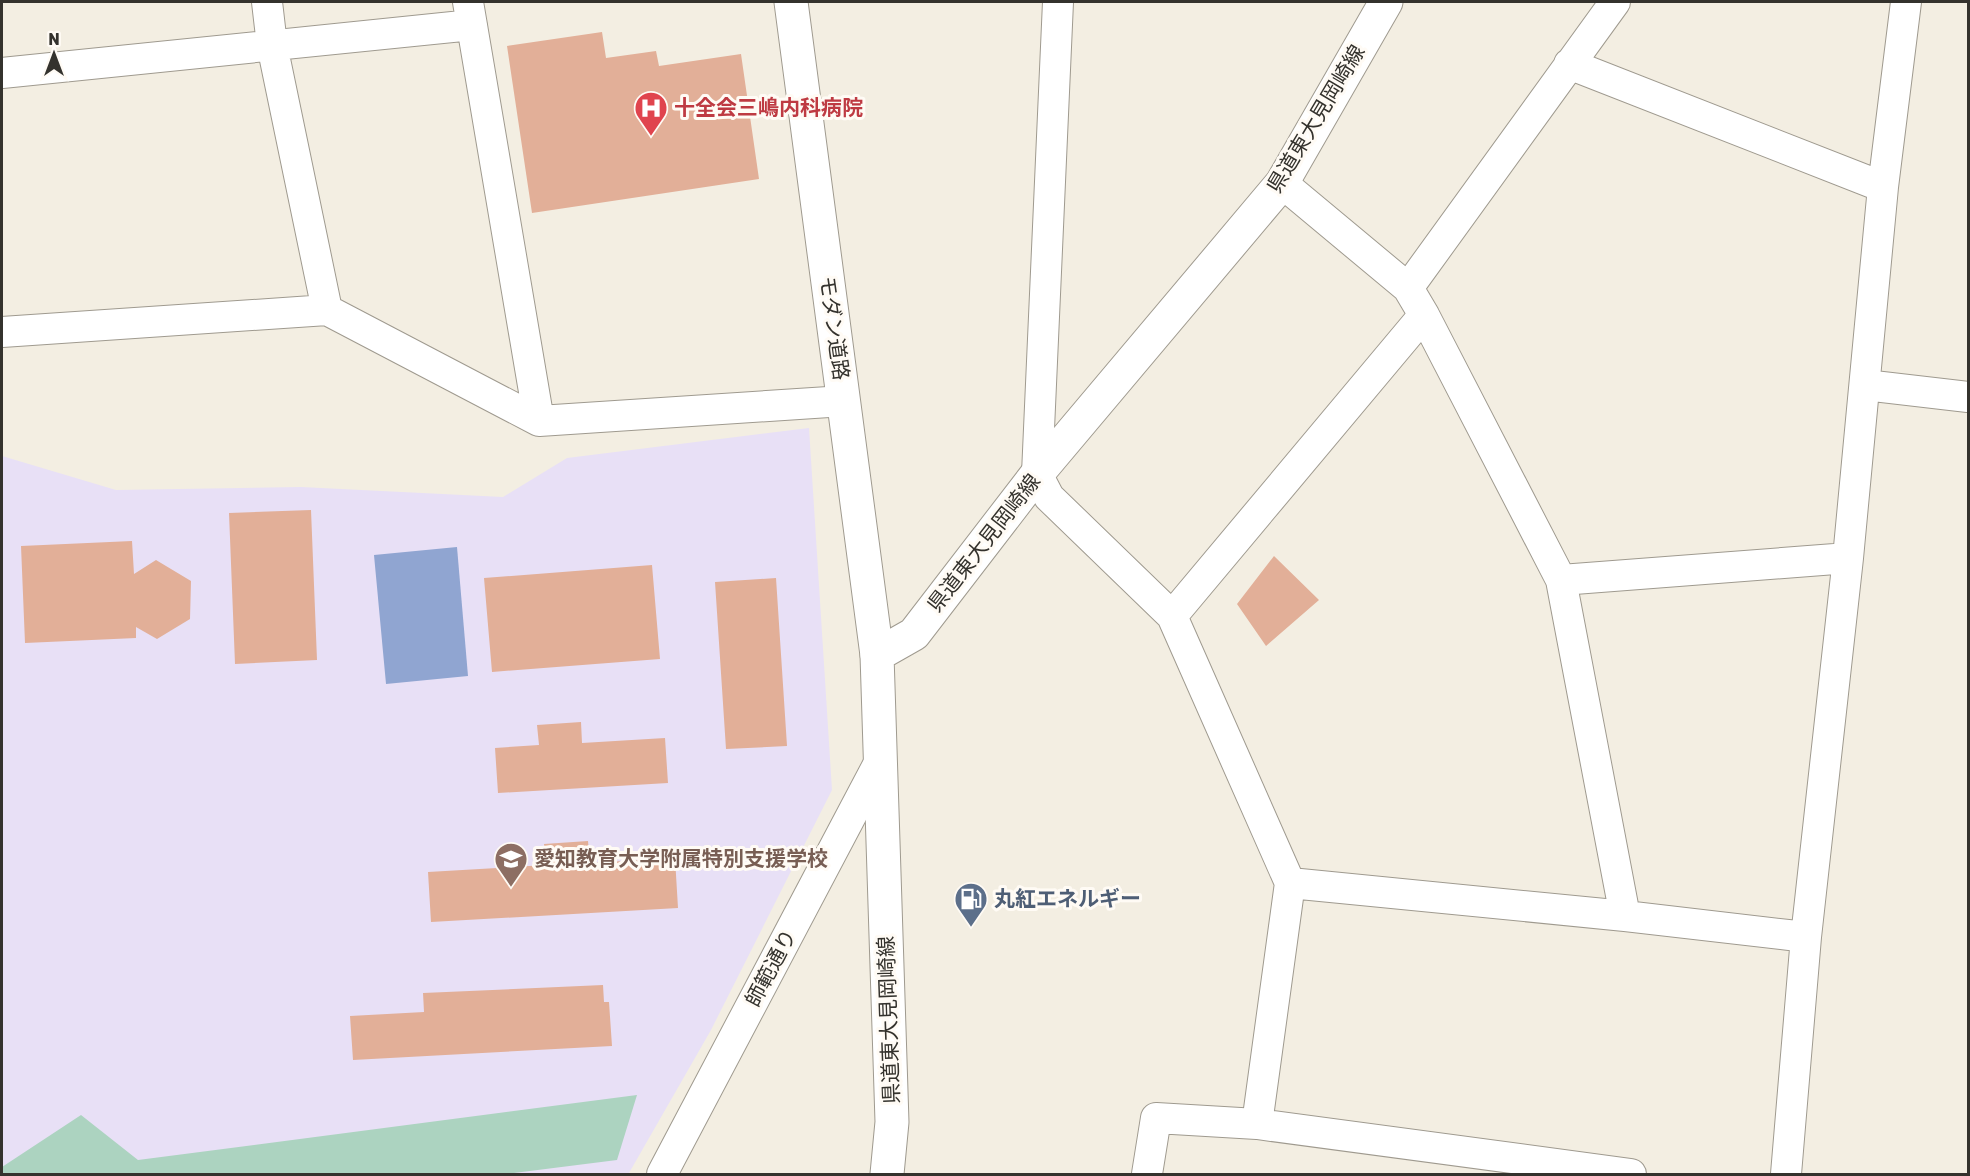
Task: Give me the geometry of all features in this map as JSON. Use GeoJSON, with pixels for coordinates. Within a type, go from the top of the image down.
{"type":"FeatureCollection","features":[{"type":"Feature","properties":{"kind":"main road","name":"モダン道路"},"geometry":{"type":"LineString","coordinates":[[791,2],[877,655]]}},
{"type":"Feature","properties":{"kind":"main road","name":"県道東大見岡崎線"},"geometry":{"type":"LineString","coordinates":[[887,1174],[892,1122],[877,655],[914,634],[1037,474],[1282,183],[1386,2]]}},
{"type":"Feature","properties":{"kind":"street"},"geometry":{"type":"LineString","coordinates":[[267,2],[272,45],[327,310]]}},
{"type":"Feature","properties":{"kind":"street"},"geometry":{"type":"LineString","coordinates":[[1058,2],[1037,474],[1049,497],[1172,616],[1290,884],[1257,1124]]}},
{"type":"Feature","properties":{"kind":"street"},"geometry":{"type":"LineString","coordinates":[[1408,288],[1615,2]]}},
{"type":"Feature","properties":{"kind":"street"},"geometry":{"type":"LineString","coordinates":[[1786,1174],[1806,937],[1848,558],[1883,187],[1906,2]]}},
{"type":"Feature","properties":{"kind":"street"},"geometry":{"type":"LineString","coordinates":[[2,73],[272,45],[470,13],[538,421]]}},
{"type":"Feature","properties":{"kind":"street"},"geometry":{"type":"LineString","coordinates":[[1569,64],[1883,187]]}},
{"type":"Feature","properties":{"kind":"street"},"geometry":{"type":"LineString","coordinates":[[1282,183],[1408,288],[1561,580],[1625,916]]}},
{"type":"Feature","properties":{"kind":"street"},"geometry":{"type":"LineString","coordinates":[[2,332],[327,310],[538,421],[844,401]]}},
{"type":"Feature","properties":{"kind":"street"},"geometry":{"type":"LineString","coordinates":[[1172,616],[1424,315]]}},
{"type":"Feature","properties":{"kind":"street"},"geometry":{"type":"LineString","coordinates":[[1865,385],[1968,397]]}},
{"type":"Feature","properties":{"kind":"street"},"geometry":{"type":"LineString","coordinates":[[1561,580],[1848,558]]}},
{"type":"Feature","properties":{"kind":"street","name":"師範通り"},"geometry":{"type":"LineString","coordinates":[[662,1174],[880,761]]}},
{"type":"Feature","properties":{"kind":"street"},"geometry":{"type":"LineString","coordinates":[[1290,884],[1625,916],[1806,937]]}},
{"type":"Feature","properties":{"kind":"street"},"geometry":{"type":"LineString","coordinates":[[1147,1174],[1156,1118],[1257,1124],[1631,1174]]}},
{"type":"Feature","properties":{"kind":"shaded area"},"geometry":{"type":"Polygon","coordinates":[[[809,428],[832,790],[711,1030],[629,1173],[2,1174],[2,456],[116,490],[301,487],[503,497],[567,458],[809,428]]]}},
{"type":"Feature","properties":{"kind":"green space"},"geometry":{"type":"Polygon","coordinates":[[[637,1095],[617,1160],[505,1174],[2,1174],[2,1167],[81,1115],[138,1160],[637,1095]]]}},
{"type":"Feature","properties":{"kind":"water"},"geometry":{"type":"Polygon","coordinates":[[[457,547],[468,676],[386,684],[374,555],[457,547]]]}},
{"type":"Feature","properties":{"kind":"building"},"geometry":{"type":"Polygon","coordinates":[[[602,32],[606,58],[656,51],[659,66],[741,54],[759,179],[532,213],[507,46],[602,32]]]}},
{"type":"Feature","properties":{"kind":"building"},"geometry":{"type":"Polygon","coordinates":[[[311,510],[317,660],[235,664],[229,513],[311,510]]]}},
{"type":"Feature","properties":{"kind":"building"},"geometry":{"type":"Polygon","coordinates":[[[132,541],[134,574],[156,560],[191,581],[190,619],[157,639],[136,627],[136,638],[25,643],[21,546],[132,541]]]}},
{"type":"Feature","properties":{"kind":"building"},"geometry":{"type":"Polygon","coordinates":[[[1274,556],[1319,600],[1266,646],[1237,604],[1274,556]]]}},
{"type":"Feature","properties":{"kind":"building"},"geometry":{"type":"Polygon","coordinates":[[[652,565],[660,659],[492,672],[484,578],[652,565]]]}},
{"type":"Feature","properties":{"kind":"building"},"geometry":{"type":"Polygon","coordinates":[[[776,578],[787,746],[726,749],[715,582],[776,578]]]}},
{"type":"Feature","properties":{"kind":"building"},"geometry":{"type":"Polygon","coordinates":[[[581,722],[582,743],[665,738],[668,783],[498,793],[495,748],[539,745],[537,725],[581,722]]]}},
{"type":"Feature","properties":{"kind":"building"},"geometry":{"type":"Polygon","coordinates":[[[588,841],[590,863],[675,858],[678,908],[431,922],[428,872],[546,865],[544,844],[588,841]]]}},
{"type":"Feature","properties":{"kind":"building"},"geometry":{"type":"Polygon","coordinates":[[[603,985],[604,1002],[609,1002],[612,1046],[353,1060],[350,1016],[424,1012],[423,993],[603,985]]]}},
{"type":"Feature","properties":{"kind":"place","name":"十全会三嶋内科病院"},"geometry":{"type":"Point","coordinates":[651,137]}},
{"type":"Feature","properties":{"kind":"place","name":"愛知教育大学附属特別支援学校"},"geometry":{"type":"Point","coordinates":[511,888]}},
{"type":"Feature","properties":{"kind":"place","name":"丸紅エネルギー"},"geometry":{"type":"Point","coordinates":[971,928]}}]}
